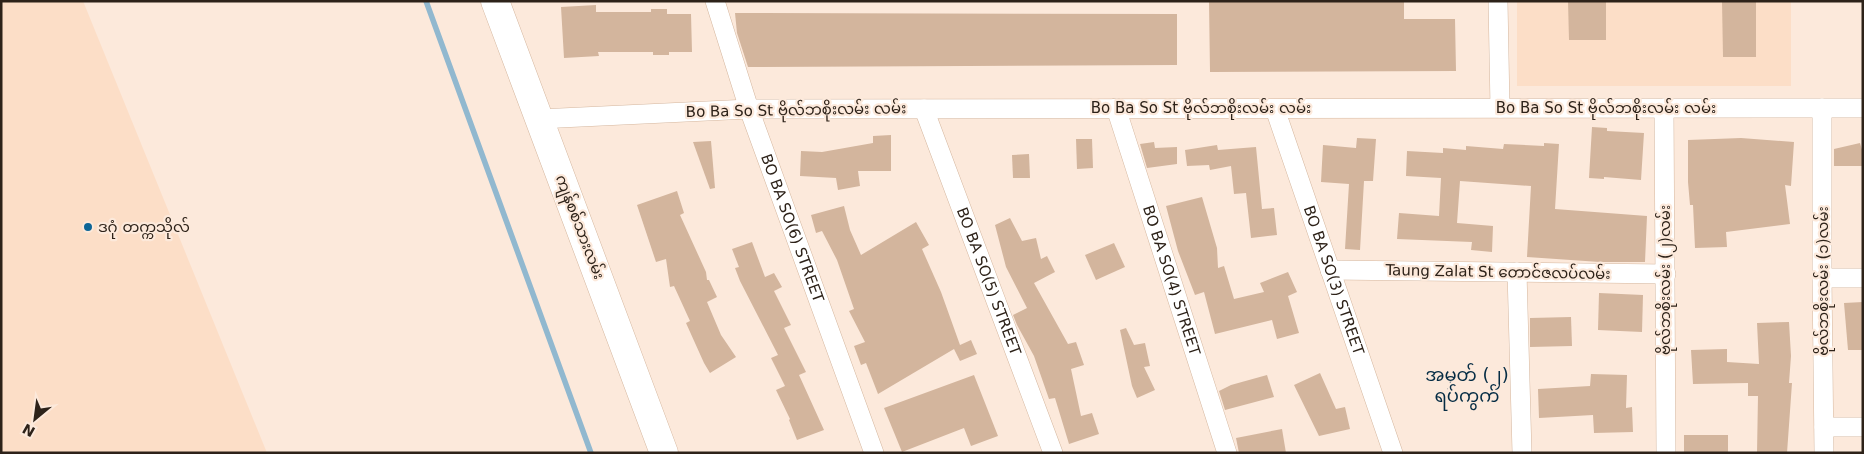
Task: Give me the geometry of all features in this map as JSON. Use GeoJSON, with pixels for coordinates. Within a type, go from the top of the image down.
{"type":"FeatureCollection","features":[{"type":"Feature","properties":{"kind":"main road","name":"ကျန်စစ်သားလမ်း"},"geometry":{"type":"LineString","coordinates":[[495,1],[664,453]]}},
{"type":"Feature","properties":{"kind":"street","name":"BO BA SO(6) STREET"},"geometry":{"type":"LineString","coordinates":[[715,1],[749,109],[874,453]]}},
{"type":"Feature","properties":{"kind":"street"},"geometry":{"type":"LineString","coordinates":[[1498,1],[1500,108]]}},
{"type":"Feature","properties":{"kind":"street","name":"BO BA SO(4) STREET"},"geometry":{"type":"LineString","coordinates":[[1116,108],[1227,453]]}},
{"type":"Feature","properties":{"kind":"street","name":"BO BA SO(3) STREET"},"geometry":{"type":"LineString","coordinates":[[1275,108],[1392,453]]}},
{"type":"Feature","properties":{"kind":"street","name":"ဗိုလ်ဘစိုးလမ်း (၂)လမ်း"},"geometry":{"type":"LineString","coordinates":[[1664,108],[1666,453]]}},
{"type":"Feature","properties":{"kind":"street","name":"ဗိုလ်ဘစိုးလမ်း (၁)လမ်း"},"geometry":{"type":"LineString","coordinates":[[1822,108],[1824,453]]}},
{"type":"Feature","properties":{"kind":"street","name":"Bo Ba So St ဗိုလ်ဘစိုးလမ်း လမ်း"},"geometry":{"type":"LineString","coordinates":[[539,119],[749,109],[1863,108]]}},
{"type":"Feature","properties":{"kind":"street","name":"BO BA SO(5) STREET"},"geometry":{"type":"LineString","coordinates":[[924,109],[1054,453]]}},
{"type":"Feature","properties":{"kind":"street","name":"Taung Zalat St တောင်ဇလပ်လမ်း"},"geometry":{"type":"LineString","coordinates":[[1330,270],[1666,274]]}},
{"type":"Feature","properties":{"kind":"street"},"geometry":{"type":"LineString","coordinates":[[1516,272],[1522,453]]}},
{"type":"Feature","properties":{"kind":"street"},"geometry":{"type":"LineString","coordinates":[[1822,278],[1863,278]]}},
{"type":"Feature","properties":{"kind":"street"},"geometry":{"type":"LineString","coordinates":[[1824,427],[1863,427]]}},
{"type":"Feature","properties":{"kind":"shaded area","name":"ဒဂုံ တက္ကသိုလ်"},"geometry":{"type":"Polygon","coordinates":[[[1,1],[83,1],[267,453],[1,453],[1,1]]]}},
{"type":"Feature","properties":{"kind":"shaded area"},"geometry":{"type":"Polygon","coordinates":[[[1517,1],[1791,1],[1791,86],[1517,86],[1517,1]]]}},
{"type":"Feature","properties":{"kind":"building"},"geometry":{"type":"Polygon","coordinates":[[[1209,1],[1404,1],[1404,19],[1455,19],[1456,71],[1210,72],[1209,1]]]}},
{"type":"Feature","properties":{"kind":"building"},"geometry":{"type":"Polygon","coordinates":[[[1568,1],[1606,1],[1606,40],[1569,40],[1568,1]]]}},
{"type":"Feature","properties":{"kind":"building"},"geometry":{"type":"Polygon","coordinates":[[[1722,1],[1756,1],[1756,57],[1723,57],[1722,1]]]}},
{"type":"Feature","properties":{"kind":"building"},"geometry":{"type":"Polygon","coordinates":[[[596,5],[596,12],[651,12],[651,9],[667,9],[667,14],[691,14],[692,52],[669,52],[669,55],[653,55],[653,52],[598,52],[599,56],[564,58],[561,7],[596,5]]]}},
{"type":"Feature","properties":{"kind":"building"},"geometry":{"type":"Polygon","coordinates":[[[735,13],[1177,14],[1177,65],[748,67],[737,33],[735,13]]]}},
{"type":"Feature","properties":{"kind":"building"},"geometry":{"type":"Polygon","coordinates":[[[1592,127],[1607,128],[1607,131],[1644,133],[1641,180],[1604,177],[1604,179],[1589,178],[1592,127]]]}},
{"type":"Feature","properties":{"kind":"building"},"geometry":{"type":"Polygon","coordinates":[[[891,135],[891,171],[858,171],[860,186],[838,190],[836,178],[800,176],[801,151],[822,152],[873,143],[873,136],[891,135]]]}},
{"type":"Feature","properties":{"kind":"building"},"geometry":{"type":"Polygon","coordinates":[[[1357,138],[1376,139],[1373,181],[1364,181],[1360,250],[1345,249],[1349,184],[1321,182],[1323,145],[1356,148],[1357,138]]]}},
{"type":"Feature","properties":{"kind":"building"},"geometry":{"type":"Polygon","coordinates":[[[1741,138],[1794,142],[1791,186],[1785,185],[1790,224],[1726,232],[1727,247],[1695,248],[1693,205],[1690,205],[1688,182],[1688,140],[1741,138]]]}},
{"type":"Feature","properties":{"kind":"building"},"geometry":{"type":"Polygon","coordinates":[[[1076,139],[1092,139],[1093,168],[1077,169],[1076,139]]]}},
{"type":"Feature","properties":{"kind":"building"},"geometry":{"type":"Polygon","coordinates":[[[711,141],[715,188],[710,189],[693,142],[711,141]]]}},
{"type":"Feature","properties":{"kind":"building"},"geometry":{"type":"Polygon","coordinates":[[[1154,142],[1155,148],[1177,147],[1177,164],[1147,168],[1140,144],[1154,142]]]}},
{"type":"Feature","properties":{"kind":"building"},"geometry":{"type":"Polygon","coordinates":[[[1544,143],[1559,144],[1555,209],[1647,216],[1645,262],[1600,262],[1527,257],[1531,186],[1460,181],[1457,223],[1493,226],[1492,252],[1471,250],[1472,242],[1397,239],[1399,213],[1439,216],[1441,178],[1406,176],[1407,151],[1443,153],[1443,148],[1466,150],[1466,146],[1503,149],[1504,144],[1544,146],[1544,143]]]}},
{"type":"Feature","properties":{"kind":"building"},"geometry":{"type":"Polygon","coordinates":[[[1860,143],[1863,153],[1863,166],[1834,166],[1834,149],[1860,143]]]}},
{"type":"Feature","properties":{"kind":"building"},"geometry":{"type":"Polygon","coordinates":[[[1217,145],[1218,150],[1256,147],[1262,209],[1274,208],[1277,235],[1251,238],[1246,193],[1234,194],[1231,166],[1210,170],[1209,165],[1187,166],[1185,150],[1217,145]]]}},
{"type":"Feature","properties":{"kind":"building"},"geometry":{"type":"Polygon","coordinates":[[[1029,154],[1030,178],[1013,178],[1012,155],[1029,154]]]}},
{"type":"Feature","properties":{"kind":"building"},"geometry":{"type":"Polygon","coordinates":[[[677,191],[684,213],[680,215],[706,272],[707,280],[709,280],[717,297],[707,302],[721,335],[736,357],[710,373],[686,323],[690,321],[674,286],[670,287],[666,259],[656,262],[637,205],[677,191]]]}},
{"type":"Feature","properties":{"kind":"building"},"geometry":{"type":"Polygon","coordinates":[[[1202,197],[1217,248],[1218,268],[1224,266],[1234,299],[1264,292],[1260,283],[1288,272],[1297,292],[1288,296],[1299,333],[1277,339],[1272,320],[1215,334],[1204,292],[1195,295],[1178,251],[1166,206],[1202,197]]]}},
{"type":"Feature","properties":{"kind":"building"},"geometry":{"type":"Polygon","coordinates":[[[844,206],[850,230],[861,255],[916,222],[929,245],[922,249],[941,292],[960,345],[971,340],[977,354],[960,361],[954,349],[878,394],[866,363],[861,365],[854,346],[865,342],[849,311],[854,309],[837,260],[822,231],[816,233],[811,215],[844,206]]]}},
{"type":"Feature","properties":{"kind":"building"},"geometry":{"type":"Polygon","coordinates":[[[1010,218],[1022,241],[1036,238],[1041,259],[1047,256],[1055,272],[1034,283],[1068,344],[1076,342],[1084,365],[1071,369],[1081,416],[1092,413],[1099,434],[1069,444],[1055,398],[1049,399],[1034,356],[1017,325],[1013,315],[1027,308],[1006,267],[995,225],[1010,218]]]}},
{"type":"Feature","properties":{"kind":"building"},"geometry":{"type":"Polygon","coordinates":[[[752,242],[765,277],[774,273],[782,287],[774,291],[791,325],[784,328],[806,372],[799,375],[824,430],[797,440],[790,419],[776,390],[785,386],[771,358],[778,355],[735,268],[739,267],[732,249],[752,242]]]}},
{"type":"Feature","properties":{"kind":"building"},"geometry":{"type":"Polygon","coordinates":[[[1114,243],[1125,267],[1096,280],[1085,255],[1114,243]]]}},
{"type":"Feature","properties":{"kind":"building"},"geometry":{"type":"Polygon","coordinates":[[[1599,293],[1643,295],[1642,332],[1598,330],[1599,293]]]}},
{"type":"Feature","properties":{"kind":"building"},"geometry":{"type":"Polygon","coordinates":[[[1863,302],[1863,350],[1848,350],[1844,303],[1863,302]]]}},
{"type":"Feature","properties":{"kind":"building"},"geometry":{"type":"Polygon","coordinates":[[[1571,317],[1572,346],[1530,347],[1530,318],[1571,317]]]}},
{"type":"Feature","properties":{"kind":"building"},"geometry":{"type":"Polygon","coordinates":[[[1789,322],[1791,356],[1789,383],[1792,383],[1787,453],[1757,453],[1758,396],[1748,396],[1748,383],[1693,384],[1691,350],[1727,349],[1727,362],[1759,364],[1757,323],[1789,322]]]}},
{"type":"Feature","properties":{"kind":"building"},"geometry":{"type":"Polygon","coordinates":[[[1126,328],[1134,345],[1145,343],[1150,366],[1144,367],[1155,390],[1137,398],[1132,386],[1120,330],[1126,328]]]}},
{"type":"Feature","properties":{"kind":"building"},"geometry":{"type":"Polygon","coordinates":[[[1320,373],[1336,409],[1345,407],[1350,429],[1319,436],[1294,385],[1320,373]]]}},
{"type":"Feature","properties":{"kind":"building"},"geometry":{"type":"Polygon","coordinates":[[[1591,374],[1627,375],[1626,408],[1632,407],[1633,432],[1594,433],[1593,415],[1539,418],[1538,389],[1590,386],[1591,374]]]}},
{"type":"Feature","properties":{"kind":"building"},"geometry":{"type":"Polygon","coordinates":[[[974,375],[998,436],[971,446],[964,428],[902,452],[884,408],[974,375]]]}},
{"type":"Feature","properties":{"kind":"building"},"geometry":{"type":"Polygon","coordinates":[[[1267,375],[1274,397],[1225,410],[1219,391],[1231,385],[1267,375]]]}},
{"type":"Feature","properties":{"kind":"building"},"geometry":{"type":"Polygon","coordinates":[[[1282,429],[1286,453],[1239,453],[1236,438],[1282,429]]]}},
{"type":"Feature","properties":{"kind":"building"},"geometry":{"type":"Polygon","coordinates":[[[1684,435],[1728,435],[1728,453],[1684,453],[1684,435]]]}},
{"type":"Feature","properties":{"kind":"waterway"},"geometry":{"type":"LineString","coordinates":[[426,1],[591,453]]}},
{"type":"Feature","properties":{"kind":"place","name":"ဒဂုံ တက္ကသိုလ်"},"geometry":{"type":"Point","coordinates":[88,227]}},
{"type":"Feature","properties":{"kind":"district","name":"အမှတ် (၂) ရပ်ကွက်"},"geometry":{"type":"Point","coordinates":[1467,384]}}]}
